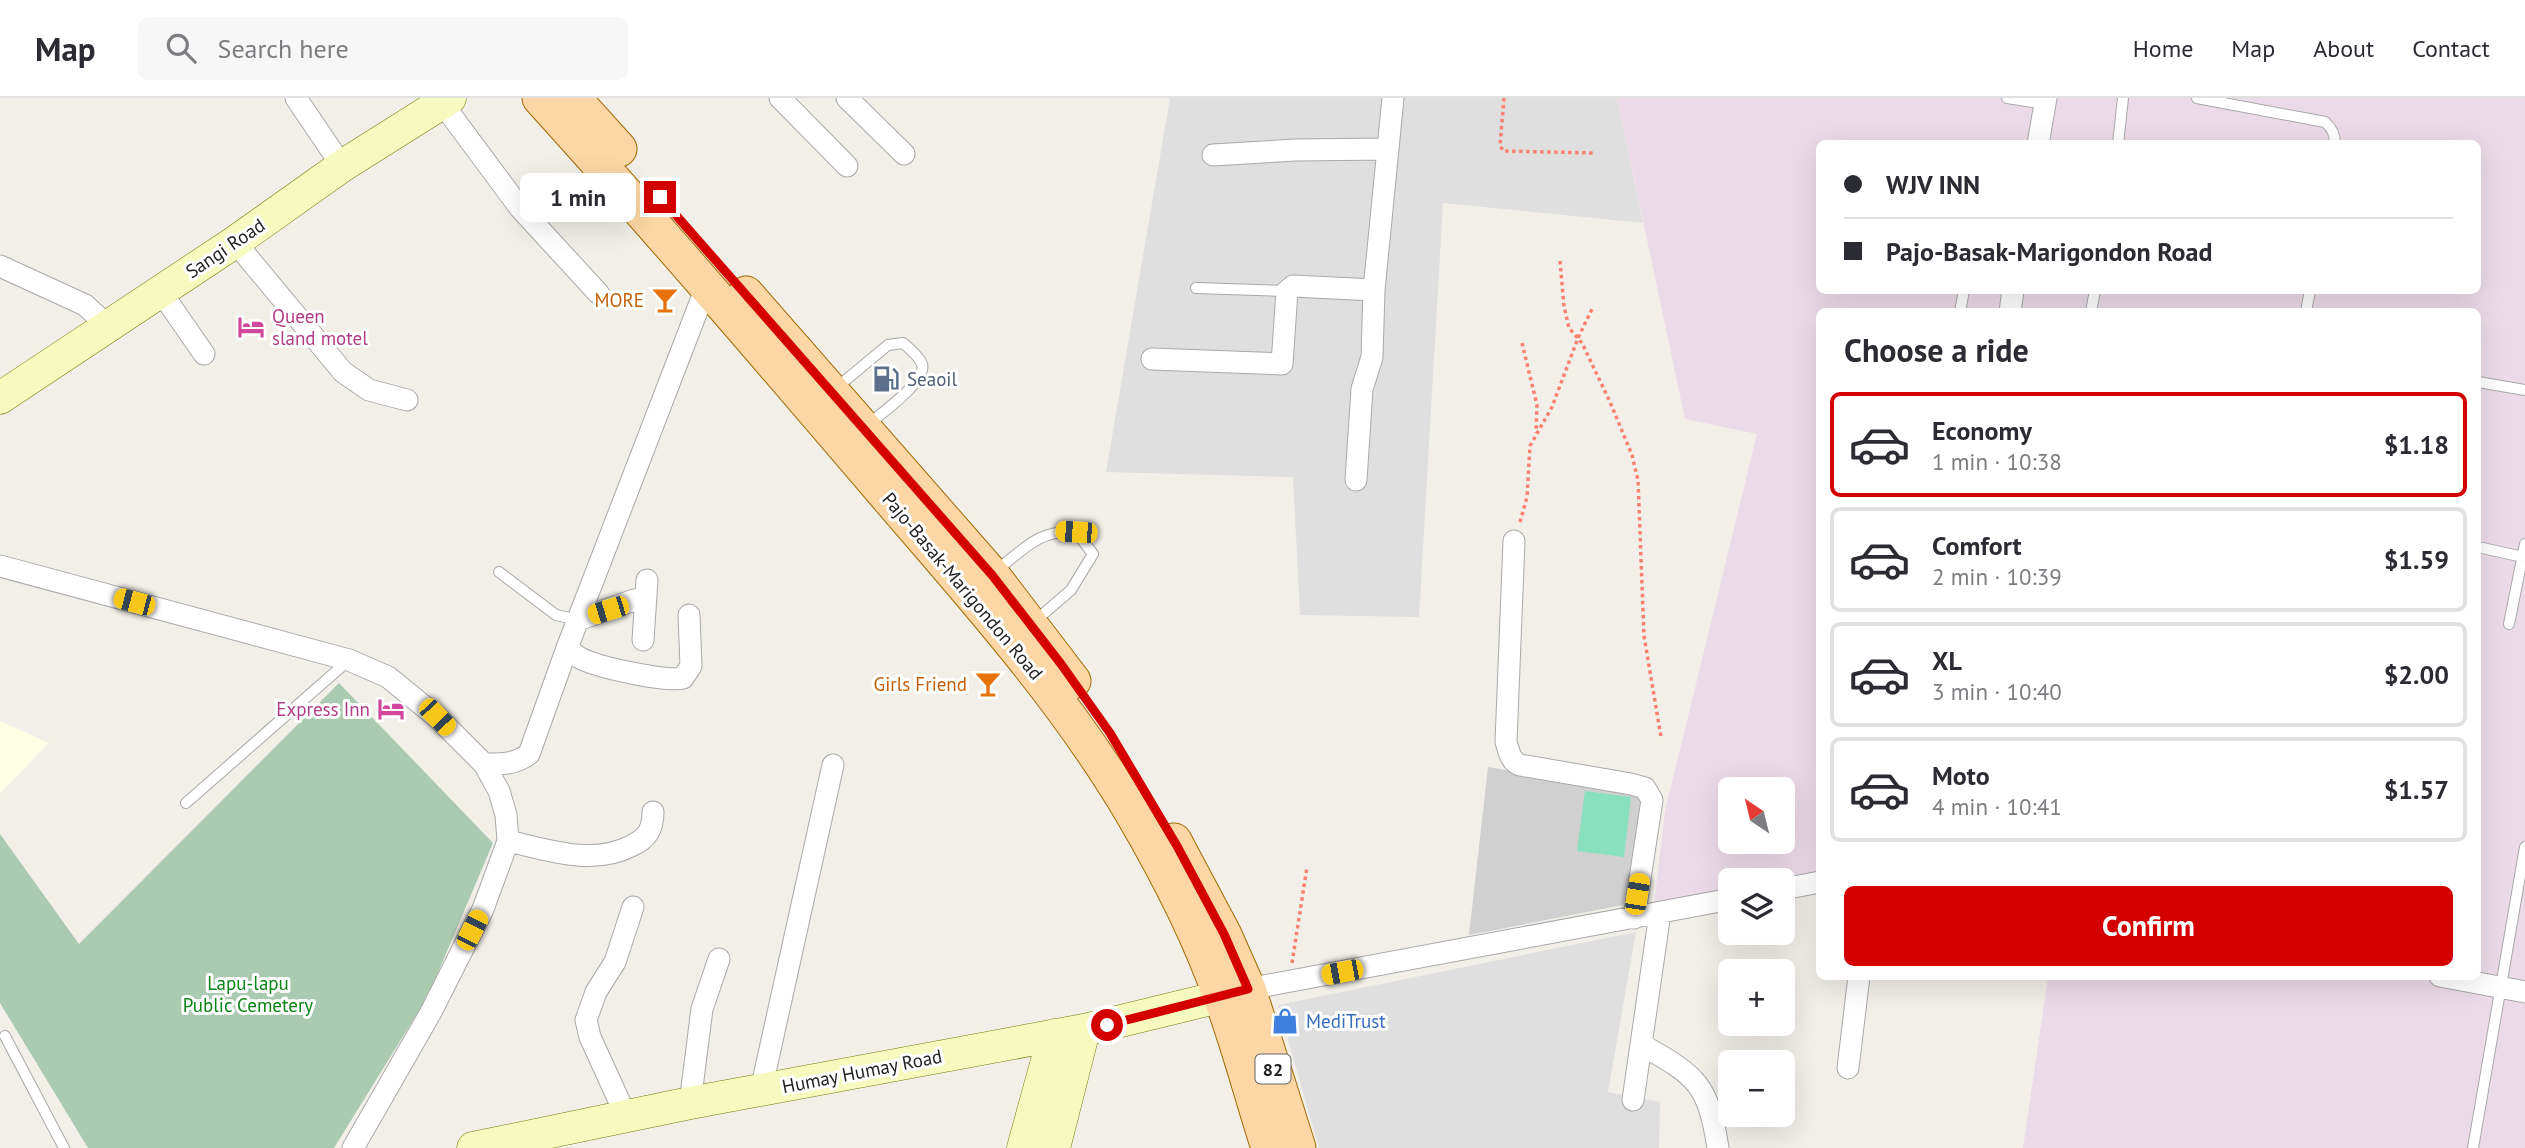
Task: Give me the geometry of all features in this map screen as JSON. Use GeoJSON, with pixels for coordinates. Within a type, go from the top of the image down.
{"type":"FeatureCollection","features":[{"type":"Feature","properties":{"kind":"main road","name":"Pajo-Basak-Marigondon Road"},"geometry":{"type":"LineString","coordinates":[[540,98],[707,285],[1023,656],[1080,729],[1131,811],[1182,908],[1235,993],[1298,1148]]}},
{"type":"Feature","properties":{"kind":"main road","name":"Pajo-Basak-Marigondon Road"},"geometry":{"type":"LineString","coordinates":[[573,98],[992,575],[1100,718],[1150,799],[1224,934],[1269,1148]]}},
{"type":"Feature","properties":{"kind":"street"},"geometry":{"type":"LineString","coordinates":[[296,98],[342,166]]}},
{"type":"Feature","properties":{"kind":"street"},"geometry":{"type":"LineString","coordinates":[[780,98],[847,166]]}},
{"type":"Feature","properties":{"kind":"street"},"geometry":{"type":"LineString","coordinates":[[848,98],[904,153]]}},
{"type":"Feature","properties":{"kind":"street"},"geometry":{"type":"LineString","coordinates":[[1356,480],[1362,389],[1372,356],[1374,290],[1393,98]]}},
{"type":"Feature","properties":{"kind":"street"},"geometry":{"type":"LineString","coordinates":[[446,100],[520,208],[599,294]]}},
{"type":"Feature","properties":{"kind":"street","name":"Sangi Road"},"geometry":{"type":"LineString","coordinates":[[0,398],[235,243],[342,166],[446,100]]}},
{"type":"Feature","properties":{"kind":"street"},"geometry":{"type":"LineString","coordinates":[[2039,140],[2045,101]]}},
{"type":"Feature","properties":{"kind":"street"},"geometry":{"type":"LineString","coordinates":[[1213,155],[1295,150],[1388,149]]}},
{"type":"Feature","properties":{"kind":"street"},"geometry":{"type":"LineString","coordinates":[[235,243],[343,372],[369,390],[407,400]]}},
{"type":"Feature","properties":{"kind":"street"},"geometry":{"type":"LineString","coordinates":[[0,267],[85,305],[109,327]]}},
{"type":"Feature","properties":{"kind":"street"},"geometry":{"type":"LineString","coordinates":[[484,764],[509,764],[520,761],[529,754],[707,285]]}},
{"type":"Feature","properties":{"kind":"street"},"geometry":{"type":"LineString","coordinates":[[1152,359],[1282,364],[1287,290],[1293,286],[1374,290]]}},
{"type":"Feature","properties":{"kind":"street"},"geometry":{"type":"LineString","coordinates":[[161,292],[204,354]]}},
{"type":"Feature","properties":{"kind":"street"},"geometry":{"type":"LineString","coordinates":[[1514,541],[1506,742],[1510,756],[1520,765],[1645,788],[1652,800],[1634,918]]}},
{"type":"Feature","properties":{"kind":"street"},"geometry":{"type":"LineString","coordinates":[[0,566],[349,660],[388,677],[437,717],[484,764],[499,791],[506,815],[508,841],[483,909],[443,989],[353,1148]]}},
{"type":"Feature","properties":{"kind":"street"},"geometry":{"type":"LineString","coordinates":[[578,620],[634,600],[646,589],[643,640]]}},
{"type":"Feature","properties":{"kind":"street"},"geometry":{"type":"LineString","coordinates":[[567,648],[594,664],[665,679],[683,678],[691,666],[689,615]]}},
{"type":"Feature","properties":{"kind":"street"},"geometry":{"type":"LineString","coordinates":[[761,1090],[833,765]]}},
{"type":"Feature","properties":{"kind":"street"},"geometry":{"type":"LineString","coordinates":[[508,841],[584,856],[606,856],[640,842],[650,831],[653,812]]}},
{"type":"Feature","properties":{"kind":"street"},"geometry":{"type":"LineString","coordinates":[[1795,887],[1816,883]]}},
{"type":"Feature","properties":{"kind":"street"},"geometry":{"type":"LineString","coordinates":[[1235,993],[1718,902]]}},
{"type":"Feature","properties":{"kind":"street"},"geometry":{"type":"LineString","coordinates":[[626,1116],[590,1037],[586,1020],[596,992],[615,962],[632,907]]}},
{"type":"Feature","properties":{"kind":"street"},"geometry":{"type":"LineString","coordinates":[[1633,1100],[1660,913]]}},
{"type":"Feature","properties":{"kind":"street"},"geometry":{"type":"LineString","coordinates":[[690,1102],[702,1009],[719,959]]}},
{"type":"Feature","properties":{"kind":"street"},"geometry":{"type":"LineString","coordinates":[[1848,1068],[1859,980]]}},
{"type":"Feature","properties":{"kind":"street"},"geometry":{"type":"LineString","coordinates":[[2460,980],[2525,992]]}},
{"type":"Feature","properties":{"kind":"street","name":"Humay Humay Road"},"geometry":{"type":"LineString","coordinates":[[487,1147],[546,1141],[626,1116],[690,1102],[1069,1033],[1235,993]]}},
{"type":"Feature","properties":{"kind":"street"},"geometry":{"type":"LineString","coordinates":[[1023,1148],[1069,1033]]}},
{"type":"Feature","properties":{"kind":"street"},"geometry":{"type":"LineString","coordinates":[[1054,1148],[1069,1033]]}},
{"type":"Feature","properties":{"kind":"street"},"geometry":{"type":"LineString","coordinates":[[1642,1045],[1680,1066],[1695,1080],[1710,1106],[1718,1148]]}},
{"type":"Feature","properties":{"kind":"lane"},"geometry":{"type":"LineString","coordinates":[[2007,98],[2045,101]]}},
{"type":"Feature","properties":{"kind":"lane"},"geometry":{"type":"LineString","coordinates":[[2118,140],[2123,98]]}},
{"type":"Feature","properties":{"kind":"lane"},"geometry":{"type":"LineString","coordinates":[[2197,98],[2325,122],[2331,127],[2335,140]]}},
{"type":"Feature","properties":{"kind":"lane"},"geometry":{"type":"LineString","coordinates":[[1196,288],[1287,290]]}},
{"type":"Feature","properties":{"kind":"lane"},"geometry":{"type":"LineString","coordinates":[[831,391],[888,345],[903,343],[910,349],[922,364],[922,371],[910,390],[864,428]]}},
{"type":"Feature","properties":{"kind":"lane"},"geometry":{"type":"LineString","coordinates":[[2481,383],[2525,390]]}},
{"type":"Feature","properties":{"kind":"lane"},"geometry":{"type":"LineString","coordinates":[[992,575],[1044,534],[1059,530],[1076,532],[1088,544],[1093,554],[1071,590],[1030,625]]}},
{"type":"Feature","properties":{"kind":"lane"},"geometry":{"type":"LineString","coordinates":[[2509,624],[2521,591],[2525,544]]}},
{"type":"Feature","properties":{"kind":"lane"},"geometry":{"type":"LineString","coordinates":[[2481,548],[2523,557]]}},
{"type":"Feature","properties":{"kind":"lane"},"geometry":{"type":"LineString","coordinates":[[499,572],[556,615],[578,620]]}},
{"type":"Feature","properties":{"kind":"lane"},"geometry":{"type":"LineString","coordinates":[[186,803],[349,660]]}},
{"type":"Feature","properties":{"kind":"lane"},"geometry":{"type":"LineString","coordinates":[[2473,1148],[2525,847]]}},
{"type":"Feature","properties":{"kind":"lane"},"geometry":{"type":"LineString","coordinates":[[5,1036],[64,1148]]}},
{"type":"Feature","properties":{"kind":"path"},"geometry":{"type":"LineString","coordinates":[[1504,98],[1500,145],[1503,151],[1594,153]]}},
{"type":"Feature","properties":{"kind":"path"},"geometry":{"type":"LineString","coordinates":[[1560,261],[1569,328],[1578,338],[1632,455],[1638,480],[1644,636],[1661,737]]}},
{"type":"Feature","properties":{"kind":"path"},"geometry":{"type":"LineString","coordinates":[[1514,541],[1527,497],[1530,446],[1552,407],[1578,338],[1593,307]]}},
{"type":"Feature","properties":{"kind":"path"},"geometry":{"type":"LineString","coordinates":[[1522,343],[1537,405],[1536,435]]}},
{"type":"Feature","properties":{"kind":"path"},"geometry":{"type":"LineString","coordinates":[[1289,982],[1307,867]]}},
{"type":"Feature","properties":{"kind":"shaded area"},"geometry":{"type":"Polygon","coordinates":[[[1170,98],[1617,98],[1643,223],[1443,203],[1419,617],[1300,615],[1293,477],[1106,472],[1170,98]]]}},
{"type":"Feature","properties":{"kind":"shaded area"},"geometry":{"type":"Polygon","coordinates":[[[1617,98],[2525,98],[2525,1148],[2023,1148],[2048,980],[2481,980],[2481,308],[1816,308],[1816,873],[1795,877],[1795,868],[1718,868],[1718,893],[1654,905],[1665,811],[1757,434],[1685,419],[1617,98]]]}},
{"type":"Feature","properties":{"kind":"shaded area"},"geometry":{"type":"Polygon","coordinates":[[[0,721],[49,743],[0,793],[0,721]]]}},
{"type":"Feature","properties":{"kind":"shaded area"},"geometry":{"type":"Polygon","coordinates":[[[1488,767],[1651,796],[1623,905],[1469,935],[1488,767]]]}},
{"type":"Feature","properties":{"kind":"shaded area"},"geometry":{"type":"Polygon","coordinates":[[[1636,932],[1608,1092],[1660,1102],[1659,1148],[1319,1148],[1278,1005],[1636,932]]]}},
{"type":"Feature","properties":{"kind":"green space","name":"Lapu-lapu Public Cemetery"},"geometry":{"type":"Polygon","coordinates":[[[339,683],[493,843],[428,996],[334,1148],[88,1148],[0,1003],[0,834],[79,944],[339,683]]]}},
{"type":"Feature","properties":{"kind":"green space"},"geometry":{"type":"Polygon","coordinates":[[[1585,791],[1631,797],[1624,857],[1577,851],[1585,791]]]}},
{"type":"Feature","properties":{"kind":"place","name":"MORE"},"geometry":{"type":"Point","coordinates":[665,300]}},
{"type":"Feature","properties":{"kind":"place","name":"Queen sland motel"},"geometry":{"type":"Point","coordinates":[251,327]}},
{"type":"Feature","properties":{"kind":"place","name":"Seaoil"},"geometry":{"type":"Point","coordinates":[886,379]}},
{"type":"Feature","properties":{"kind":"place","name":"Girls Friend"},"geometry":{"type":"Point","coordinates":[988,684]}},
{"type":"Feature","properties":{"kind":"place","name":"Express Inn"},"geometry":{"type":"Point","coordinates":[391,709]}},
{"type":"Feature","properties":{"kind":"place","name":"MediTrust"},"geometry":{"type":"Point","coordinates":[1285,1021]}},
{"type":"Feature","properties":{"kind":"route"},"geometry":{"type":"LineString","coordinates":[[660,197],[992,575],[1100,718],[1177,846],[1224,934],[1248,989],[1107,1025]]}}]}
